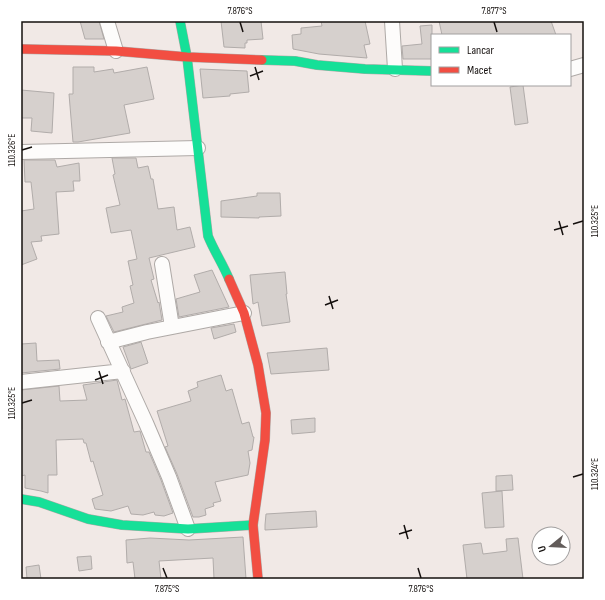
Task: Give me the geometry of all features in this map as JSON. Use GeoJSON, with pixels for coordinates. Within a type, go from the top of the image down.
{"type":"FeatureCollection","features":[{"type":"Feature","properties":{"kind":"street"},"geometry":{"type":"LineString","coordinates":[[107,21],[116,51]]}},
{"type":"Feature","properties":{"kind":"street"},"geometry":{"type":"LineString","coordinates":[[180,21],[187,57],[208,236],[213,249],[224,267],[244,313],[258,365],[266,413],[265,440],[252,525],[258,579]]}},
{"type":"Feature","properties":{"kind":"street"},"geometry":{"type":"LineString","coordinates":[[392,21],[395,69]]}},
{"type":"Feature","properties":{"kind":"street"},"geometry":{"type":"LineString","coordinates":[[21,49],[116,51],[187,57],[295,61],[317,65],[431,72]]}},
{"type":"Feature","properties":{"kind":"street"},"geometry":{"type":"LineString","coordinates":[[571,69],[584,65]]}},
{"type":"Feature","properties":{"kind":"street"},"geometry":{"type":"LineString","coordinates":[[21,152],[198,148]]}},
{"type":"Feature","properties":{"kind":"street"},"geometry":{"type":"LineString","coordinates":[[162,264],[172,327]]}},
{"type":"Feature","properties":{"kind":"street"},"geometry":{"type":"LineString","coordinates":[[108,342],[147,332],[244,313]]}},
{"type":"Feature","properties":{"kind":"street"},"geometry":{"type":"LineString","coordinates":[[98,318],[169,476],[188,529]]}},
{"type":"Feature","properties":{"kind":"street"},"geometry":{"type":"LineString","coordinates":[[21,382],[123,371]]}},
{"type":"Feature","properties":{"kind":"street"},"geometry":{"type":"LineString","coordinates":[[21,499],[39,502],[88,519],[122,524],[188,529],[252,525]]}},
{"type":"Feature","properties":{"kind":"building"},"geometry":{"type":"Polygon","coordinates":[[[80,21],[99,21],[104,39],[85,39],[80,21]]]}},
{"type":"Feature","properties":{"kind":"building"},"geometry":{"type":"Polygon","coordinates":[[[221,21],[261,21],[263,39],[247,40],[247,43],[245,43],[245,48],[224,47],[221,21]]]}},
{"type":"Feature","properties":{"kind":"building"},"geometry":{"type":"Polygon","coordinates":[[[321,21],[365,21],[370,44],[364,45],[367,58],[319,54],[293,49],[292,35],[301,34],[301,28],[322,26],[321,21]]]}},
{"type":"Feature","properties":{"kind":"building"},"geometry":{"type":"Polygon","coordinates":[[[439,21],[551,21],[556,34],[442,34],[439,21]]]}},
{"type":"Feature","properties":{"kind":"building"},"geometry":{"type":"Polygon","coordinates":[[[432,25],[431,59],[403,59],[402,46],[422,44],[420,26],[432,25]]]}},
{"type":"Feature","properties":{"kind":"building"},"geometry":{"type":"Polygon","coordinates":[[[73,67],[94,67],[94,72],[113,69],[114,73],[147,67],[154,99],[124,105],[130,133],[73,142],[69,94],[73,94],[73,67]]]}},
{"type":"Feature","properties":{"kind":"building"},"geometry":{"type":"Polygon","coordinates":[[[200,69],[247,71],[249,92],[230,94],[230,96],[203,98],[200,69]]]}},
{"type":"Feature","properties":{"kind":"building"},"geometry":{"type":"Polygon","coordinates":[[[523,86],[528,123],[515,125],[510,87],[523,86]]]}},
{"type":"Feature","properties":{"kind":"building"},"geometry":{"type":"Polygon","coordinates":[[[21,90],[54,93],[52,133],[31,131],[32,118],[21,118],[21,90]]]}},
{"type":"Feature","properties":{"kind":"building"},"geometry":{"type":"Polygon","coordinates":[[[112,158],[136,158],[138,168],[148,166],[151,179],[153,179],[158,209],[174,207],[177,230],[190,227],[195,247],[149,258],[154,279],[151,280],[158,303],[159,302],[162,320],[114,332],[106,316],[123,312],[122,307],[134,303],[130,286],[133,285],[128,261],[137,259],[131,230],[111,233],[106,208],[120,205],[113,175],[115,174],[112,158]]]}},
{"type":"Feature","properties":{"kind":"building"},"geometry":{"type":"Polygon","coordinates":[[[24,160],[55,160],[57,167],[79,163],[80,181],[73,181],[74,191],[56,192],[59,234],[41,236],[42,241],[31,242],[37,259],[21,265],[21,211],[34,209],[31,182],[25,182],[24,160]]]}},
{"type":"Feature","properties":{"kind":"building"},"geometry":{"type":"Polygon","coordinates":[[[257,193],[280,193],[281,216],[259,218],[221,217],[221,201],[257,196],[257,193]]]}},
{"type":"Feature","properties":{"kind":"building"},"geometry":{"type":"Polygon","coordinates":[[[212,270],[229,307],[179,317],[176,299],[200,292],[194,275],[212,270]]]}},
{"type":"Feature","properties":{"kind":"building"},"geometry":{"type":"Polygon","coordinates":[[[285,272],[290,322],[262,326],[258,302],[253,304],[250,275],[285,272]]]}},
{"type":"Feature","properties":{"kind":"building"},"geometry":{"type":"Polygon","coordinates":[[[234,324],[236,332],[214,339],[211,328],[234,324]]]}},
{"type":"Feature","properties":{"kind":"building"},"geometry":{"type":"Polygon","coordinates":[[[141,342],[148,363],[131,369],[123,347],[141,342]]]}},
{"type":"Feature","properties":{"kind":"building"},"geometry":{"type":"Polygon","coordinates":[[[36,343],[37,361],[59,360],[60,369],[21,373],[21,344],[36,343]]]}},
{"type":"Feature","properties":{"kind":"building"},"geometry":{"type":"Polygon","coordinates":[[[327,348],[329,370],[271,374],[267,353],[327,348]]]}},
{"type":"Feature","properties":{"kind":"building"},"geometry":{"type":"Polygon","coordinates":[[[221,375],[226,391],[232,389],[242,424],[249,422],[254,437],[252,450],[248,451],[250,463],[248,475],[215,482],[221,501],[213,503],[214,506],[205,509],[206,515],[193,517],[165,447],[168,446],[157,411],[191,401],[188,391],[198,387],[197,382],[221,375]]]}},
{"type":"Feature","properties":{"kind":"building"},"geometry":{"type":"Polygon","coordinates":[[[117,380],[122,400],[125,399],[134,432],[140,431],[146,452],[149,452],[173,513],[164,516],[155,515],[154,512],[143,515],[131,514],[128,506],[111,511],[95,509],[92,499],[103,495],[93,461],[91,462],[86,443],[84,443],[83,439],[56,440],[57,475],[48,475],[48,493],[25,488],[25,475],[21,476],[21,390],[59,386],[60,401],[87,400],[83,385],[117,380]]]}},
{"type":"Feature","properties":{"kind":"building"},"geometry":{"type":"Polygon","coordinates":[[[315,418],[315,432],[292,434],[291,420],[315,418]]]}},
{"type":"Feature","properties":{"kind":"building"},"geometry":{"type":"Polygon","coordinates":[[[512,475],[513,490],[496,491],[496,476],[512,475]]]}},
{"type":"Feature","properties":{"kind":"building"},"geometry":{"type":"Polygon","coordinates":[[[502,491],[504,527],[485,528],[482,493],[502,491]]]}},
{"type":"Feature","properties":{"kind":"building"},"geometry":{"type":"Polygon","coordinates":[[[316,511],[317,527],[265,530],[266,514],[316,511]]]}},
{"type":"Feature","properties":{"kind":"building"},"geometry":{"type":"Polygon","coordinates":[[[243,537],[246,579],[214,579],[213,558],[159,561],[161,579],[135,579],[133,562],[127,563],[126,540],[150,538],[189,540],[243,537]]]}},
{"type":"Feature","properties":{"kind":"building"},"geometry":{"type":"Polygon","coordinates":[[[518,538],[523,579],[467,579],[463,545],[481,543],[483,554],[507,551],[506,539],[518,538]]]}},
{"type":"Feature","properties":{"kind":"building"},"geometry":{"type":"Polygon","coordinates":[[[91,556],[92,569],[79,571],[77,557],[91,556]]]}},
{"type":"Feature","properties":{"kind":"building"},"geometry":{"type":"Polygon","coordinates":[[[39,565],[41,579],[27,579],[26,567],[39,565]]]}},
{"type":"Feature","properties":{"kind":"traffic: fast"},"geometry":{"type":"LineString","coordinates":[[180,21],[187,57],[208,236],[229,279]]}},
{"type":"Feature","properties":{"kind":"traffic: fast"},"geometry":{"type":"LineString","coordinates":[[262,60],[295,61],[317,65],[365,69],[431,71]]}},
{"type":"Feature","properties":{"kind":"traffic: fast"},"geometry":{"type":"LineString","coordinates":[[21,499],[39,502],[88,519],[122,525],[188,529],[253,525]]}},
{"type":"Feature","properties":{"kind":"traffic: jam"},"geometry":{"type":"LineString","coordinates":[[21,49],[116,51],[187,57],[262,60]]}},
{"type":"Feature","properties":{"kind":"traffic: jam"},"geometry":{"type":"LineString","coordinates":[[229,279],[244,313],[258,365],[266,413],[265,440],[253,525],[258,579]]}}]}
